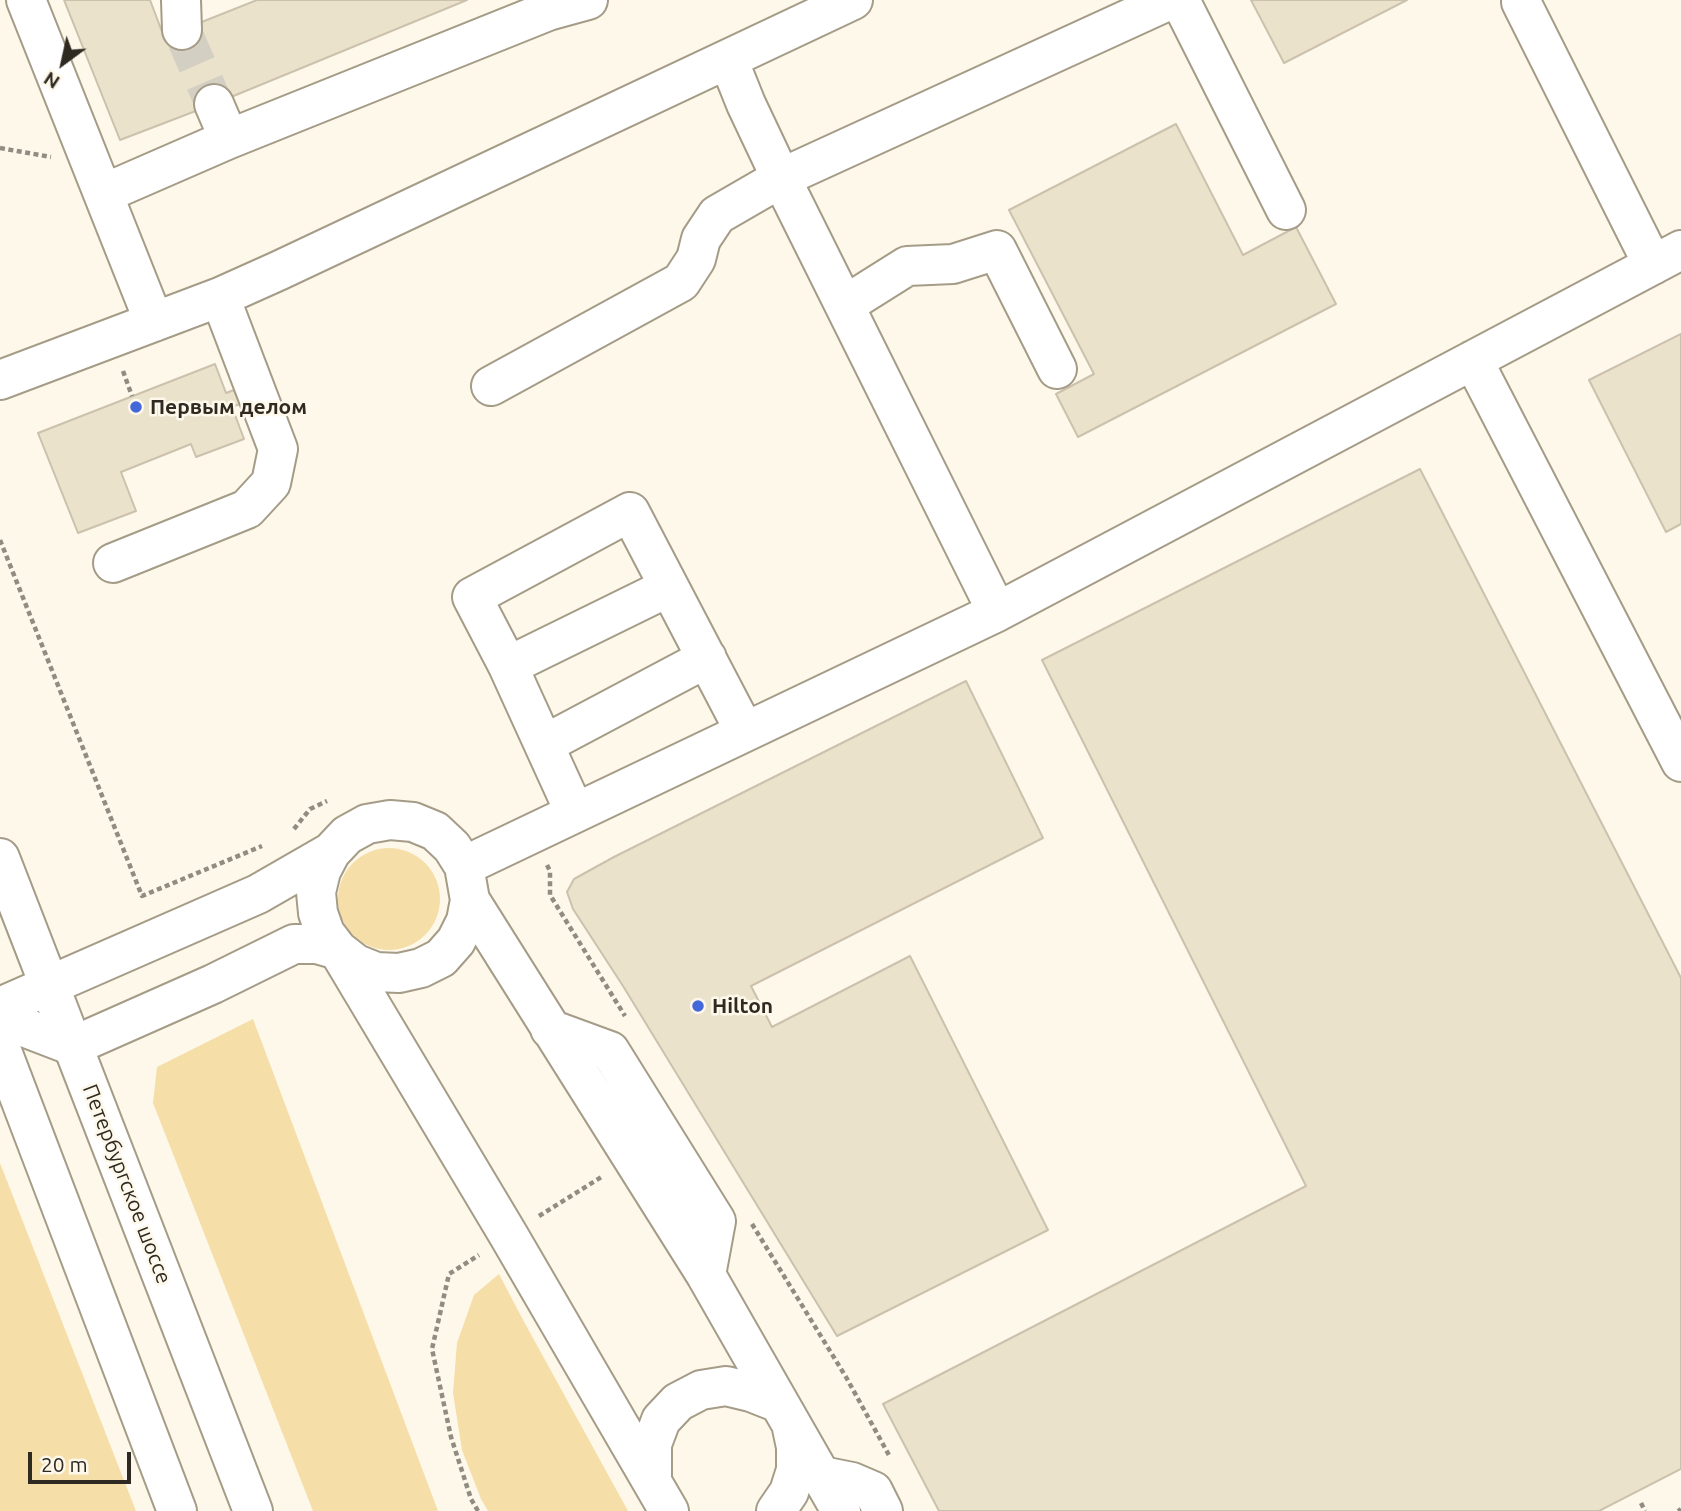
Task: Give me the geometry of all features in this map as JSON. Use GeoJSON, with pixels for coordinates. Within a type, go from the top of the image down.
{"type":"FeatureCollection","features":[{"type":"Feature","properties":{"kind":"street"},"geometry":{"type":"LineString","coordinates":[[26,0],[153,322]]}},
{"type":"Feature","properties":{"kind":"street"},"geometry":{"type":"LineString","coordinates":[[104,193],[553,6],[588,0]]}},
{"type":"Feature","properties":{"kind":"street"},"geometry":{"type":"LineString","coordinates":[[0,380],[220,296],[853,0]]}},
{"type":"Feature","properties":{"kind":"street"},"geometry":{"type":"LineString","coordinates":[[491,386],[681,282],[696,258],[701,239],[717,215],[780,178],[1170,0]]}},
{"type":"Feature","properties":{"kind":"street"},"geometry":{"type":"LineString","coordinates":[[1180,0],[1286,210]]}},
{"type":"Feature","properties":{"kind":"street"},"geometry":{"type":"LineString","coordinates":[[467,883],[575,813],[997,612],[1667,258],[1521,2]]}},
{"type":"Feature","properties":{"kind":"street"},"geometry":{"type":"LineString","coordinates":[[728,59],[780,178],[997,612]]}},
{"type":"Feature","properties":{"kind":"street"},"geometry":{"type":"LineString","coordinates":[[214,104],[229,139]]}},
{"type":"Feature","properties":{"kind":"street"},"geometry":{"type":"LineString","coordinates":[[845,305],[907,266],[953,264],[997,250],[1057,369]]}},
{"type":"Feature","properties":{"kind":"street"},"geometry":{"type":"LineString","coordinates":[[113,563],[247,509],[271,483],[278,449],[220,296]]}},
{"type":"Feature","properties":{"kind":"street"},"geometry":{"type":"LineString","coordinates":[[1473,360],[1681,762]]}},
{"type":"Feature","properties":{"kind":"street"},"geometry":{"type":"LineString","coordinates":[[575,813],[508,666],[472,597],[630,512],[745,732]]}},
{"type":"Feature","properties":{"kind":"street"},"geometry":{"type":"LineString","coordinates":[[508,666],[669,587]]}},
{"type":"Feature","properties":{"kind":"street"},"geometry":{"type":"LineString","coordinates":[[545,744],[707,659]]}},
{"type":"Feature","properties":{"kind":"street"},"geometry":{"type":"LineString","coordinates":[[660,1496],[338,950],[325,933],[318,913],[316,892],[321,871],[331,852],[347,835],[367,824],[390,820],[413,822],[435,831],[452,847],[467,883],[551,1029],[706,1275],[841,1511]]}},
{"type":"Feature","properties":{"kind":"street"},"geometry":{"type":"LineString","coordinates":[[0,1007],[258,894],[331,852]]}},
{"type":"Feature","properties":{"kind":"street","name":"Петербургское шоссе"},"geometry":{"type":"LineString","coordinates":[[0,858],[253,1511]]}},
{"type":"Feature","properties":{"kind":"street"},"geometry":{"type":"LineString","coordinates":[[0,1018],[73,1046],[213,984],[294,944],[317,944],[338,950],[356,964],[376,972],[399,974],[421,968],[441,958],[456,941],[466,921],[467,883]]}},
{"type":"Feature","properties":{"kind":"street"},"geometry":{"type":"LineString","coordinates":[[0,1046],[177,1511]]}},
{"type":"Feature","properties":{"kind":"street"},"geometry":{"type":"LineString","coordinates":[[660,1496],[652,1444],[661,1420],[678,1402],[701,1390],[726,1386],[751,1392],[785,1412],[796,1447],[796,1470],[789,1492],[776,1511]]}},
{"type":"Feature","properties":{"kind":"street"},"geometry":{"type":"LineString","coordinates":[[822,1476],[852,1482],[873,1491],[883,1511]]}},
{"type":"Feature","properties":{"kind":"path"},"geometry":{"type":"LineString","coordinates":[[1641,1503],[1645,1511]]}},
{"type":"Feature","properties":{"kind":"shaded area"},"geometry":{"type":"Polygon","coordinates":[[[389,848],[409,852],[425,863],[436,879],[440,899],[436,919],[425,935],[409,946],[389,950],[369,946],[353,935],[342,919],[338,899],[342,879],[353,863],[369,852],[389,848]]]}},
{"type":"Feature","properties":{"kind":"shaded area"},"geometry":{"type":"Polygon","coordinates":[[[253,1019],[438,1511],[313,1511],[153,1103],[157,1067],[253,1019]]]}},
{"type":"Feature","properties":{"kind":"shaded area"},"geometry":{"type":"Polygon","coordinates":[[[0,1163],[136,1511],[0,1511],[0,1163]]]}},
{"type":"Feature","properties":{"kind":"shaded area"},"geometry":{"type":"Polygon","coordinates":[[[499,1274],[628,1511],[488,1511],[481,1499],[462,1450],[453,1393],[457,1343],[474,1295],[499,1274]]]}},
{"type":"Feature","properties":{"kind":"building"},"geometry":{"type":"Polygon","coordinates":[[[64,0],[150,0],[164,37],[257,0],[467,0],[120,140],[64,0]]]}},
{"type":"Feature","properties":{"kind":"building"},"geometry":{"type":"Polygon","coordinates":[[[1251,0],[1407,0],[1284,63],[1251,0]]]}},
{"type":"Feature","properties":{"kind":"building"},"geometry":{"type":"Polygon","coordinates":[[[1176,124],[1243,255],[1296,227],[1336,304],[1078,437],[1056,394],[1094,374],[1009,210],[1176,124]]]}},
{"type":"Feature","properties":{"kind":"building"},"geometry":{"type":"Polygon","coordinates":[[[1681,334],[1681,524],[1666,532],[1589,380],[1681,334]]]}},
{"type":"Feature","properties":{"kind":"building"},"geometry":{"type":"Polygon","coordinates":[[[215,364],[226,393],[234,390],[240,404],[232,407],[244,439],[196,457],[191,444],[121,472],[136,511],[78,533],[38,433],[215,364]]]}},
{"type":"Feature","properties":{"kind":"building"},"geometry":{"type":"Polygon","coordinates":[[[1420,469],[1681,978],[1681,1469],[1599,1511],[939,1511],[883,1404],[1306,1186],[1042,660],[1420,469]]]}},
{"type":"Feature","properties":{"kind":"building","name":"Hilton"},"geometry":{"type":"Polygon","coordinates":[[[966,681],[1043,838],[751,986],[772,1027],[910,956],[1048,1230],[837,1336],[573,909],[567,892],[574,879],[614,857],[966,681]]]}},
{"type":"Feature","properties":{"kind":"tunnel"},"geometry":{"type":"LineString","coordinates":[[182,30],[214,104]]}},
{"type":"Feature","properties":{"kind":"place","name":"Первым делом"},"geometry":{"type":"Point","coordinates":[136,407]}},
{"type":"Feature","properties":{"kind":"place","name":"Hilton"},"geometry":{"type":"Point","coordinates":[698,1006]}}]}
